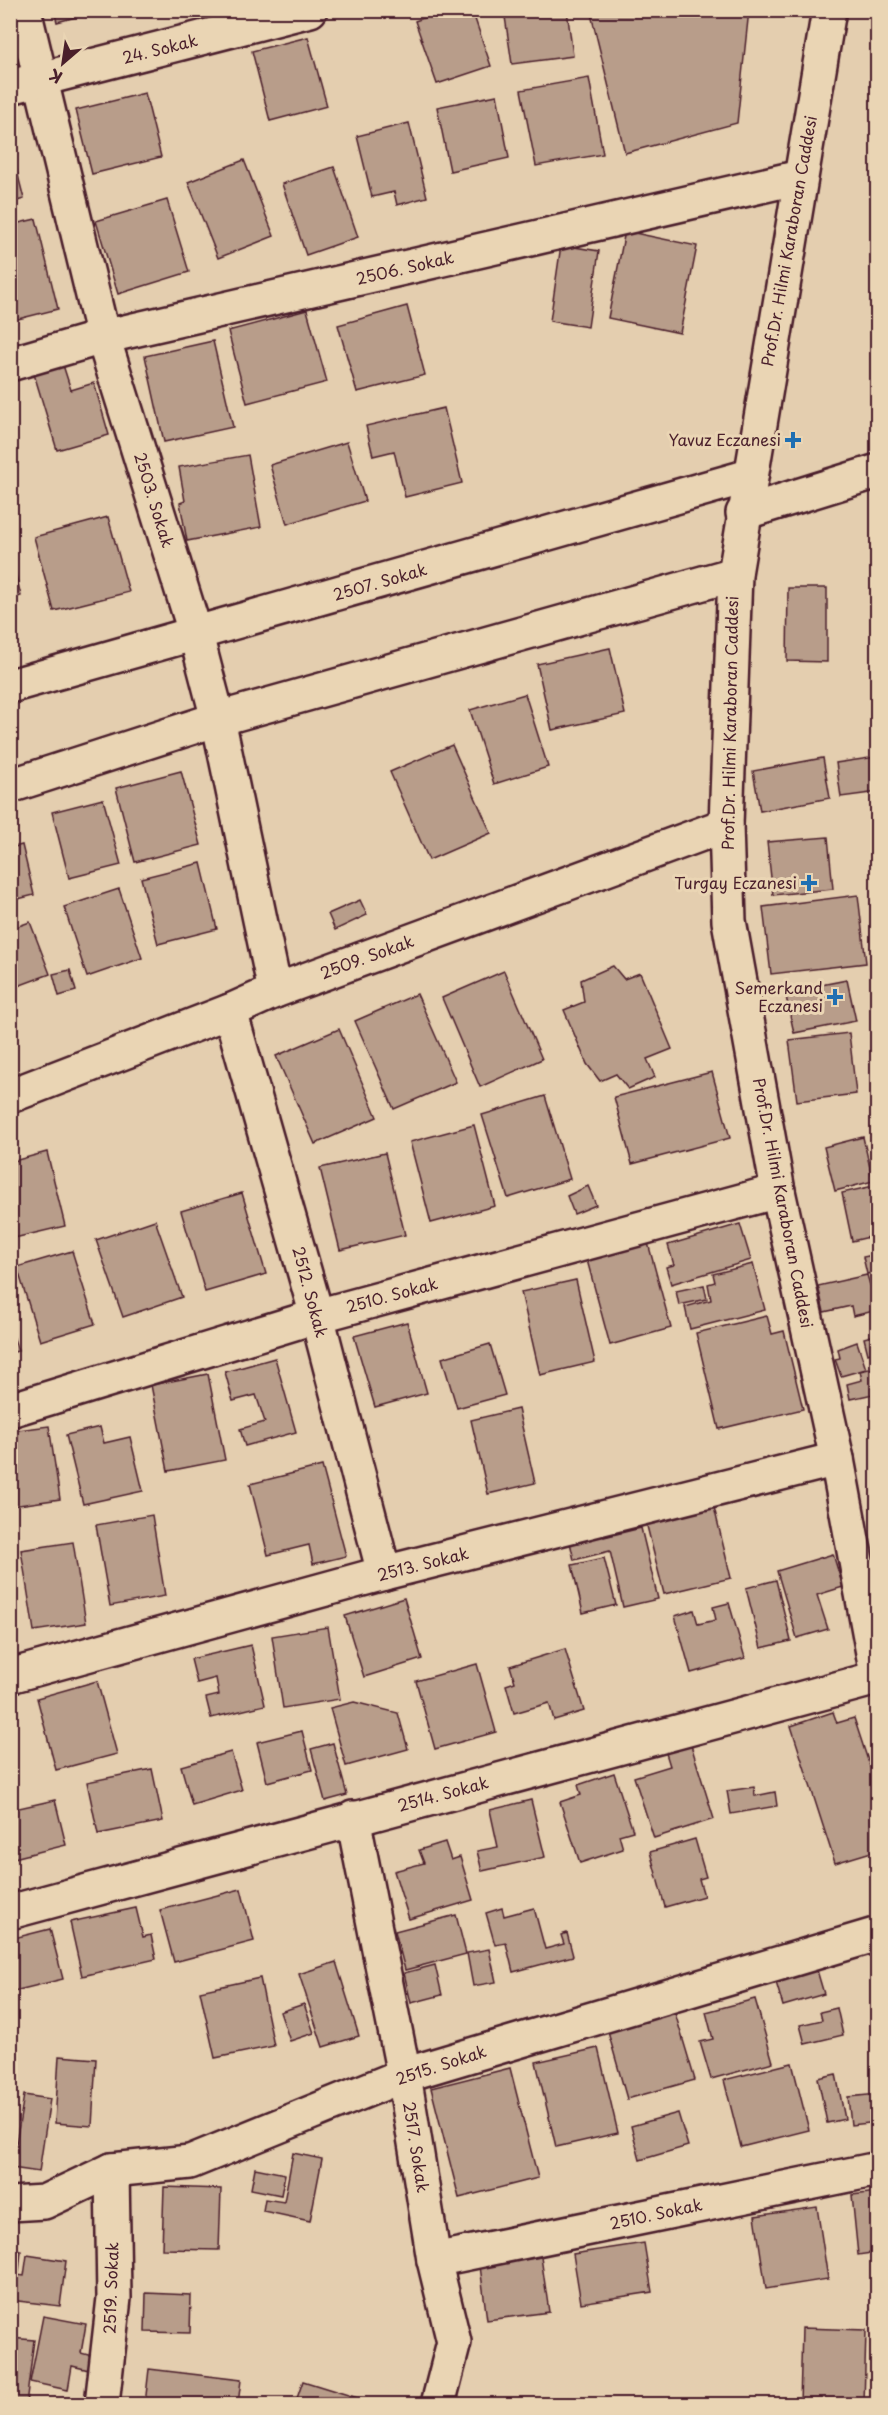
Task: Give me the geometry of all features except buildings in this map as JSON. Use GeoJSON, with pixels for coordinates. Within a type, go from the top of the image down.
{"type":"FeatureCollection","features":[{"type":"Feature","properties":{"kind":"street","name":"2503. Sokak"},"geometry":{"type":"LineString","coordinates":[[24,10],[26,83],[196,635],[218,719],[275,991]]}},
{"type":"Feature","properties":{"kind":"street","name":"24. Sokak"},"geometry":{"type":"LineString","coordinates":[[26,83],[310,10]]}},
{"type":"Feature","properties":{"kind":"street","name":"Prof.Dr. Hilmi Karaboran Caddesi"},"geometry":{"type":"LineString","coordinates":[[829,10],[749,476],[735,574],[726,825],[729,921],[778,1191],[837,1459],[877,1679]]}},
{"type":"Feature","properties":{"kind":"street","name":"2506. Sokak"},"geometry":{"type":"LineString","coordinates":[[10,364],[103,338],[800,177]]}},
{"type":"Feature","properties":{"kind":"street"},"geometry":{"type":"LineString","coordinates":[[743,513],[878,471]]}},
{"type":"Feature","properties":{"kind":"street","name":"2507. Sokak"},"geometry":{"type":"LineString","coordinates":[[10,686],[749,476]]}},
{"type":"Feature","properties":{"kind":"street"},"geometry":{"type":"LineString","coordinates":[[10,786],[218,719],[735,574]]}},
{"type":"Feature","properties":{"kind":"street","name":"2509. Sokak"},"geometry":{"type":"LineString","coordinates":[[10,1096],[230,1011],[275,991],[726,825]]}},
{"type":"Feature","properties":{"kind":"street","name":"2512. Sokak"},"geometry":{"type":"LineString","coordinates":[[230,1011],[317,1316],[384,1573]]}},
{"type":"Feature","properties":{"kind":"street","name":"2510. Sokak"},"geometry":{"type":"LineString","coordinates":[[10,1410],[317,1316],[778,1191]]}},
{"type":"Feature","properties":{"kind":"street","name":"2513. Sokak"},"geometry":{"type":"LineString","coordinates":[[10,1676],[384,1573],[837,1459]]}},
{"type":"Feature","properties":{"kind":"street","name":"2514. Sokak"},"geometry":{"type":"LineString","coordinates":[[10,1912],[877,1679]]}},
{"type":"Feature","properties":{"kind":"street","name":"2517. Sokak"},"geometry":{"type":"LineString","coordinates":[[353,1818],[404,2075],[434,2260],[454,2342],[438,2404]]}},
{"type":"Feature","properties":{"kind":"street","name":"2515. Sokak"},"geometry":{"type":"LineString","coordinates":[[10,2204],[44,2202],[112,2170],[190,2162],[404,2075],[878,1934]]}},
{"type":"Feature","properties":{"kind":"street","name":"2510. Sokak"},"geometry":{"type":"LineString","coordinates":[[434,2260],[878,2169]]}},
{"type":"Feature","properties":{"kind":"street","name":"2519. Sokak"},"geometry":{"type":"LineString","coordinates":[[102,2404],[114,2298],[112,2170]]}},
{"type":"Feature","properties":{"kind":"place","name":"Yavuz Eczanesi"},"geometry":{"type":"Point","coordinates":[793,440]}},
{"type":"Feature","properties":{"kind":"place","name":"Turgay Eczanesi"},"geometry":{"type":"Point","coordinates":[809,883]}},
{"type":"Feature","properties":{"kind":"place","name":"Semerkand Eczanesi"},"geometry":{"type":"Point","coordinates":[835,997]}}]}
